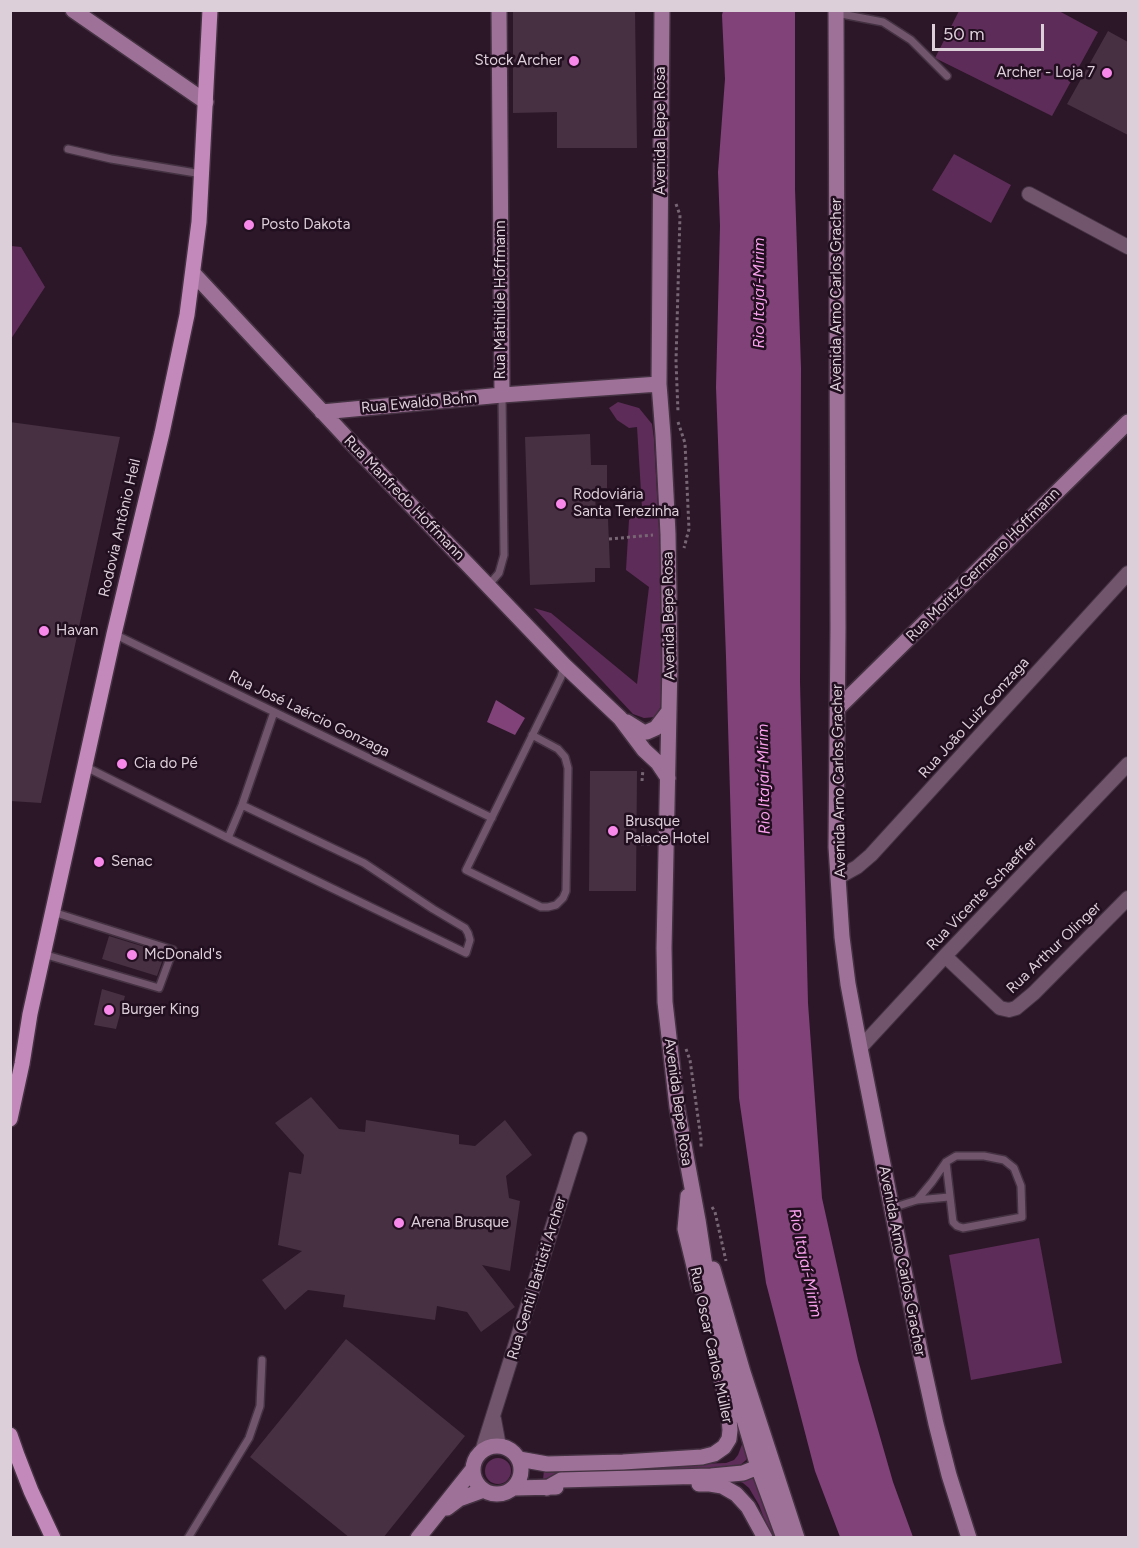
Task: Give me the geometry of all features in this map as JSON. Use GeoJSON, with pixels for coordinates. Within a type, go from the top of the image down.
{"type":"FeatureCollection","features":[{"type":"Feature","properties":{"kind":"main road"},"geometry":{"type":"LineString","coordinates":[[73,10],[206,102]]}},
{"type":"Feature","properties":{"kind":"main road","name":"Rodovia Antônio Heil"},"geometry":{"type":"LineString","coordinates":[[10,1119],[30,1014],[84,766],[187,315],[199,222],[210,10]]}},
{"type":"Feature","properties":{"kind":"main road","name":"Rua Mathilde Hoffmann"},"geometry":{"type":"LineString","coordinates":[[499,10],[502,396]]}},
{"type":"Feature","properties":{"kind":"main road","name":"Avenida Bepe Rosa"},"geometry":{"type":"LineString","coordinates":[[662,10],[659,384],[668,534],[670,663],[664,948],[666,1002],[677,1107],[710,1299],[758,1467],[783,1538]]}},
{"type":"Feature","properties":{"kind":"main road","name":"Avenida Arno Carlos Gracher"},"geometry":{"type":"LineString","coordinates":[[836,11],[836,847],[842,937],[860,1048],[936,1424],[969,1538]]}},
{"type":"Feature","properties":{"kind":"main road","name":"Rua Manfredo Hoffmann"},"geometry":{"type":"LineString","coordinates":[[193,273],[322,412],[564,665],[620,718],[668,778]]}},
{"type":"Feature","properties":{"kind":"main road","name":"Rua Ewaldo Bohn"},"geometry":{"type":"LineString","coordinates":[[322,412],[659,384]]}},
{"type":"Feature","properties":{"kind":"main road","name":"Rua Moritz Germano Hoffmann"},"geometry":{"type":"LineString","coordinates":[[837,709],[1128,422]]}},
{"type":"Feature","properties":{"kind":"main road","name":"Rua Manfredo Hoffmann"},"geometry":{"type":"LineString","coordinates":[[620,718],[643,732],[647,732],[656,728],[669,711]]}},
{"type":"Feature","properties":{"kind":"main road","name":"Rua Oscar Carlos Müller"},"geometry":{"type":"LineString","coordinates":[[519,1459],[547,1464],[702,1457],[714,1454],[724,1447],[729,1439],[728,1407],[685,1229],[689,1178]]}},
{"type":"Feature","properties":{"kind":"main road","name":"Avenida Bepe Rosa"},"geometry":{"type":"LineString","coordinates":[[698,1220],[797,1538]]}},
{"type":"Feature","properties":{"kind":"main road","name":"Rua Oscar Carlos Müller"},"geometry":{"type":"LineString","coordinates":[[751,1396],[748,1407],[763,1455],[763,1460],[758,1467]]}},
{"type":"Feature","properties":{"kind":"main road"},"geometry":{"type":"LineString","coordinates":[[10,1435],[31,1491],[53,1538]]}},
{"type":"Feature","properties":{"kind":"main road"},"geometry":{"type":"LineString","coordinates":[[418,1538],[473,1469],[477,1456],[482,1451],[500,1446],[511,1450],[519,1459],[521,1475],[514,1488],[507,1492],[491,1494],[478,1485],[473,1469]]}},
{"type":"Feature","properties":{"kind":"main road"},"geometry":{"type":"LineString","coordinates":[[547,1488],[561,1480],[711,1476],[743,1473],[758,1467]]}},
{"type":"Feature","properties":{"kind":"main road"},"geometry":{"type":"LineString","coordinates":[[514,1488],[710,1484],[722,1486],[736,1494],[748,1507],[765,1538]]}},
{"type":"Feature","properties":{"kind":"main road"},"geometry":{"type":"LineString","coordinates":[[435,1516],[459,1499],[484,1490]]}},
{"type":"Feature","properties":{"kind":"street"},"geometry":{"type":"LineString","coordinates":[[1029,194],[1128,248]]}},
{"type":"Feature","properties":{"kind":"street","name":"Rua João Luiz Gonzaga"},"geometry":{"type":"LineString","coordinates":[[839,877],[857,867],[871,855],[1128,573]]}},
{"type":"Feature","properties":{"kind":"street","name":"Rua Vicente Schaeffer"},"geometry":{"type":"LineString","coordinates":[[860,1048],[1128,764]]}},
{"type":"Feature","properties":{"kind":"street","name":"Rua Arthur Olinger"},"geometry":{"type":"LineString","coordinates":[[945,956],[1000,1008],[1008,1010],[1016,1008],[1034,993],[1128,898]]}},
{"type":"Feature","properties":{"kind":"street","name":"Rua Gentil Battisti Archer"},"geometry":{"type":"LineString","coordinates":[[482,1451],[580,1139]]}},
{"type":"Feature","properties":{"kind":"street"},"geometry":{"type":"LineString","coordinates":[[493,1417],[500,1446]]}},
{"type":"Feature","properties":{"kind":"lane"},"geometry":{"type":"LineString","coordinates":[[836,11],[883,22],[911,40],[947,76]]}},
{"type":"Feature","properties":{"kind":"lane"},"geometry":{"type":"LineString","coordinates":[[68,149],[111,159],[202,174]]}},
{"type":"Feature","properties":{"kind":"lane","name":"Rua Mathilde Hoffmann"},"geometry":{"type":"LineString","coordinates":[[487,584],[499,573],[504,555],[502,396]]}},
{"type":"Feature","properties":{"kind":"lane","name":"Rua José Laércio Gonzaga"},"geometry":{"type":"LineString","coordinates":[[114,634],[492,818]]}},
{"type":"Feature","properties":{"kind":"lane"},"geometry":{"type":"LineString","coordinates":[[532,735],[558,749],[565,757],[568,768],[566,891],[556,905],[548,907],[541,907],[466,870],[532,735],[561,677],[564,665]]}},
{"type":"Feature","properties":{"kind":"lane"},"geometry":{"type":"LineString","coordinates":[[228,838],[242,805],[274,712]]}},
{"type":"Feature","properties":{"kind":"lane"},"geometry":{"type":"LineString","coordinates":[[84,766],[466,953],[470,940],[465,928],[364,863],[242,805]]}},
{"type":"Feature","properties":{"kind":"lane"},"geometry":{"type":"LineString","coordinates":[[43,954],[159,988],[173,950],[53,912]]}},
{"type":"Feature","properties":{"kind":"lane"},"geometry":{"type":"LineString","coordinates":[[917,1200],[946,1162],[956,1156],[984,1156],[1004,1160],[1014,1168],[1021,1186],[1022,1218],[963,1228],[953,1222],[946,1162]]}},
{"type":"Feature","properties":{"kind":"lane"},"geometry":{"type":"LineString","coordinates":[[891,1208],[917,1200],[949,1197]]}},
{"type":"Feature","properties":{"kind":"lane"},"geometry":{"type":"LineString","coordinates":[[188,1538],[249,1438],[260,1406],[262,1360]]}},
{"type":"Feature","properties":{"kind":"path"},"geometry":{"type":"LineString","coordinates":[[673,196],[680,215],[676,361],[678,424],[685,443],[689,529],[684,548]]}},
{"type":"Feature","properties":{"kind":"path"},"geometry":{"type":"LineString","coordinates":[[609,539],[653,536]]}},
{"type":"Feature","properties":{"kind":"path"},"geometry":{"type":"LineString","coordinates":[[686,1049],[690,1060],[701,1139],[700,1157]]}},
{"type":"Feature","properties":{"kind":"path"},"geometry":{"type":"LineString","coordinates":[[710,1203],[715,1212],[728,1269]]}},
{"type":"Feature","properties":{"kind":"shaded area"},"geometry":{"type":"Polygon","coordinates":[[[959,11],[1059,11],[1098,32],[1052,116],[935,58],[959,11]]]}},
{"type":"Feature","properties":{"kind":"shaded area"},"geometry":{"type":"Polygon","coordinates":[[[954,154],[1011,185],[991,223],[932,190],[954,154]]]}},
{"type":"Feature","properties":{"kind":"shaded area"},"geometry":{"type":"Polygon","coordinates":[[[11,246],[21,247],[45,287],[11,339],[11,246]]]}},
{"type":"Feature","properties":{"kind":"shaded area"},"geometry":{"type":"Polygon","coordinates":[[[618,402],[639,408],[652,424],[654,439],[661,565],[662,699],[655,717],[644,718],[633,714],[534,608],[551,613],[637,684],[649,587],[626,570],[629,520],[642,508],[637,427],[629,428],[617,420],[609,408],[618,402]]]}},
{"type":"Feature","properties":{"kind":"shaded area"},"geometry":{"type":"Polygon","coordinates":[[[1039,1238],[1062,1363],[971,1380],[949,1255],[1039,1238]]]}},
{"type":"Feature","properties":{"kind":"shaded area"},"geometry":{"type":"Polygon","coordinates":[[[744,1439],[749,1453],[746,1460],[737,1468],[558,1473],[543,1480],[544,1470],[726,1463],[734,1460],[738,1455],[744,1439]]]}},
{"type":"Feature","properties":{"kind":"shaded area"},"geometry":{"type":"Polygon","coordinates":[[[498,1458],[507,1462],[511,1471],[507,1480],[498,1484],[489,1480],[485,1471],[489,1462],[498,1458]]]}},
{"type":"Feature","properties":{"kind":"shaded area"},"geometry":{"type":"Polygon","coordinates":[[[757,1476],[779,1537],[771,1537],[759,1505],[749,1488],[733,1479],[757,1476]]]}},
{"type":"Feature","properties":{"kind":"water","name":"Rio Itajaí-Mirim"},"geometry":{"type":"Polygon","coordinates":[[[723,11],[795,11],[795,189],[801,368],[800,682],[808,1003],[822,1198],[858,1360],[893,1482],[913,1537],[840,1537],[815,1471],[766,1283],[739,1098],[716,387],[720,226],[718,172],[725,79],[723,11]]]}},
{"type":"Feature","properties":{"kind":"water"},"geometry":{"type":"Polygon","coordinates":[[[496,700],[525,718],[515,735],[487,722],[496,700]]]}},
{"type":"Feature","properties":{"kind":"building","name":"Stock Archer"},"geometry":{"type":"Polygon","coordinates":[[[513,10],[635,10],[637,148],[557,148],[557,112],[513,113],[513,10]]]}},
{"type":"Feature","properties":{"kind":"building","name":"Archer - Loja 7"},"geometry":{"type":"Polygon","coordinates":[[[1108,31],[1128,42],[1128,135],[1067,104],[1108,31]]]}},
{"type":"Feature","properties":{"kind":"building","name":"Havan"},"geometry":{"type":"Polygon","coordinates":[[[10,422],[120,437],[41,803],[10,801],[10,422]]]}},
{"type":"Feature","properties":{"kind":"building","name":"Rodoviária Santa Terezinha"},"geometry":{"type":"Polygon","coordinates":[[[590,434],[591,465],[607,465],[607,488],[595,488],[596,519],[608,519],[610,568],[595,568],[595,582],[530,585],[525,437],[590,434]]]}},
{"type":"Feature","properties":{"kind":"building","name":"Brusque Palace Hotel"},"geometry":{"type":"Polygon","coordinates":[[[590,771],[637,771],[636,891],[589,891],[590,771]]]}},
{"type":"Feature","properties":{"kind":"building","name":"McDonald's"},"geometry":{"type":"Polygon","coordinates":[[[109,936],[158,951],[157,953],[164,956],[157,976],[102,959],[109,936]]]}},
{"type":"Feature","properties":{"kind":"building","name":"Burger King"},"geometry":{"type":"Polygon","coordinates":[[[102,989],[125,996],[116,1029],[94,1025],[102,989]]]}},
{"type":"Feature","properties":{"kind":"building","name":"Arena Brusque"},"geometry":{"type":"Polygon","coordinates":[[[311,1097],[339,1129],[365,1132],[366,1120],[459,1135],[459,1144],[475,1146],[505,1120],[532,1155],[506,1176],[509,1198],[520,1201],[510,1271],[482,1265],[515,1307],[481,1332],[467,1312],[437,1306],[435,1320],[343,1307],[345,1295],[308,1290],[285,1310],[262,1280],[302,1251],[278,1245],[289,1172],[301,1174],[304,1155],[275,1123],[311,1097]]]}},
{"type":"Feature","properties":{"kind":"building"},"geometry":{"type":"Polygon","coordinates":[[[346,1339],[465,1436],[383,1538],[350,1538],[250,1457],[346,1339]]]}},
{"type":"Feature","properties":{"kind":"place","name":"Stock Archer"},"geometry":{"type":"Point","coordinates":[574,61]}},
{"type":"Feature","properties":{"kind":"place","name":"Archer - Loja 7"},"geometry":{"type":"Point","coordinates":[1107,73]}},
{"type":"Feature","properties":{"kind":"place","name":"Posto Dakota"},"geometry":{"type":"Point","coordinates":[249,225]}},
{"type":"Feature","properties":{"kind":"place","name":"Rodoviária Santa Terezinha"},"geometry":{"type":"Point","coordinates":[561,504]}},
{"type":"Feature","properties":{"kind":"place","name":"Havan"},"geometry":{"type":"Point","coordinates":[44,631]}},
{"type":"Feature","properties":{"kind":"place","name":"Cia do Pé"},"geometry":{"type":"Point","coordinates":[122,764]}},
{"type":"Feature","properties":{"kind":"place","name":"Brusque Palace Hotel"},"geometry":{"type":"Point","coordinates":[613,831]}},
{"type":"Feature","properties":{"kind":"place","name":"Senac"},"geometry":{"type":"Point","coordinates":[99,862]}},
{"type":"Feature","properties":{"kind":"place","name":"McDonald's"},"geometry":{"type":"Point","coordinates":[132,955]}},
{"type":"Feature","properties":{"kind":"place","name":"Burger King"},"geometry":{"type":"Point","coordinates":[109,1010]}},
{"type":"Feature","properties":{"kind":"place","name":"Arena Brusque"},"geometry":{"type":"Point","coordinates":[399,1223]}}]}
